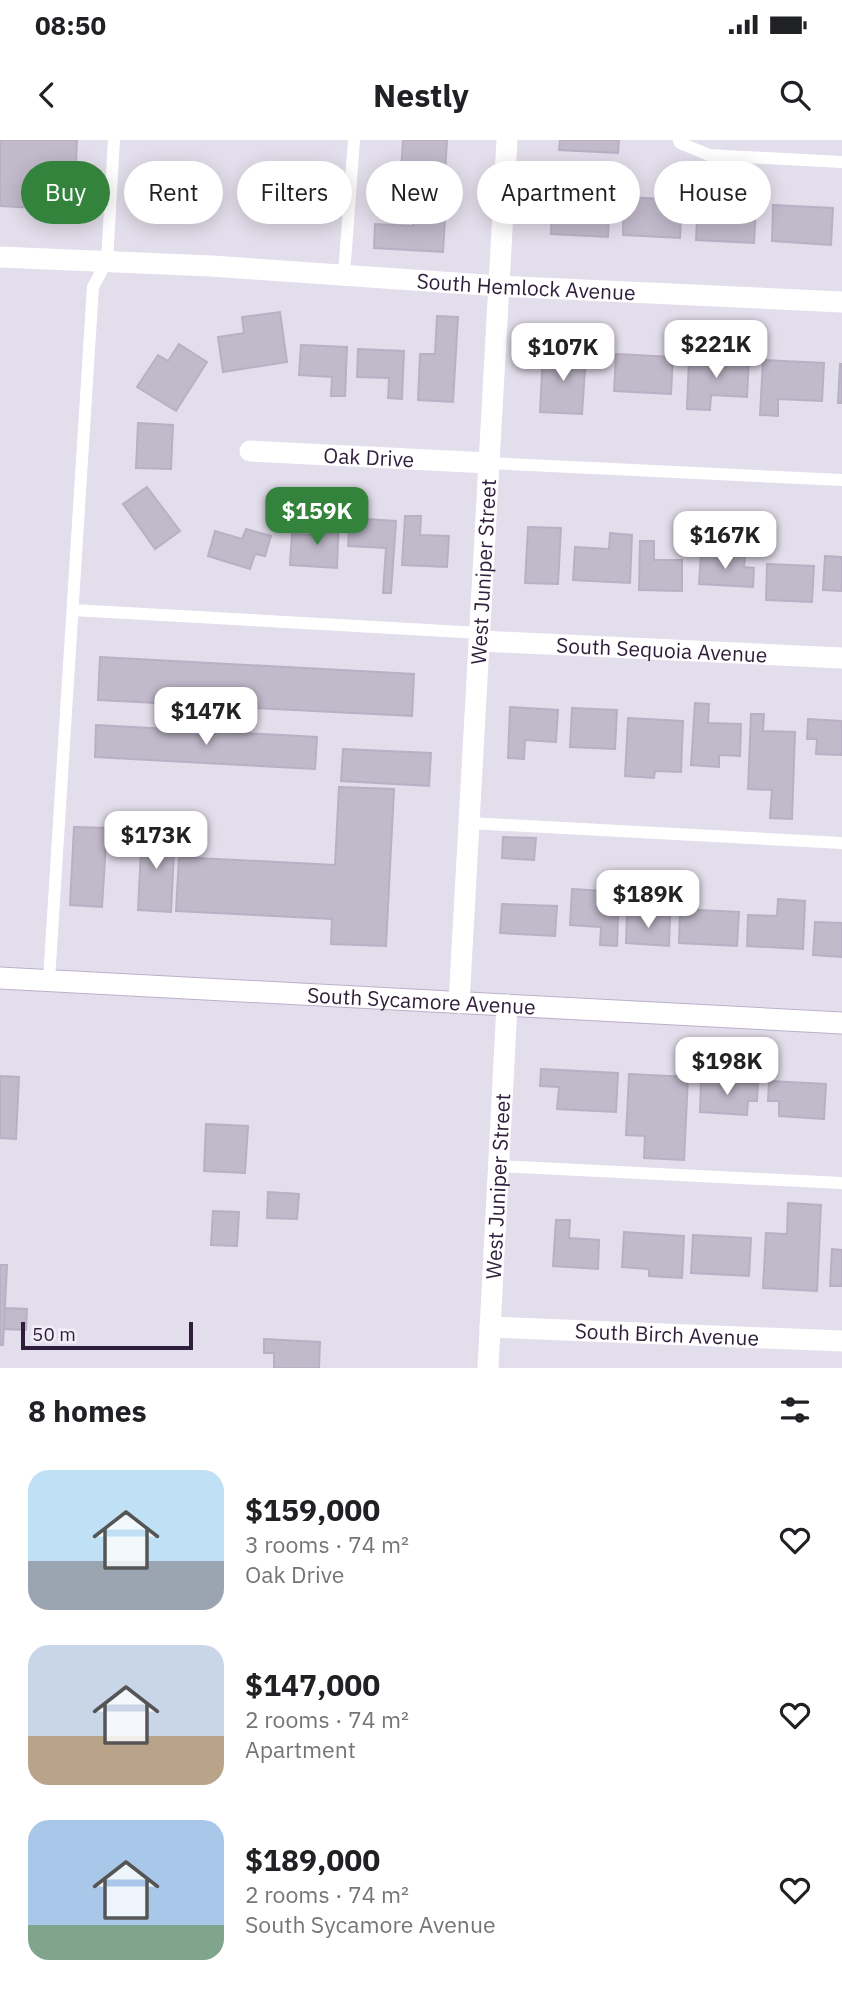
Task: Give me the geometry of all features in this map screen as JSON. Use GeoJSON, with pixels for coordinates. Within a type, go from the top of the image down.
{"type":"FeatureCollection","features":[{"type":"Feature","properties":{"kind":"street","name":"West Juniper Street"},"geometry":{"type":"LineString","coordinates":[[459,1003],[507,140]]}},
{"type":"Feature","properties":{"kind":"street","name":"South Hemlock Avenue"},"geometry":{"type":"LineString","coordinates":[[0,257],[211,266],[499,286],[842,302]]}},
{"type":"Feature","properties":{"kind":"street","name":"Oak Drive"},"geometry":{"type":"LineString","coordinates":[[250,451],[489,463]]}},
{"type":"Feature","properties":{"kind":"street","name":"South Sequoia Avenue"},"geometry":{"type":"LineString","coordinates":[[480,637],[842,658]]}},
{"type":"Feature","properties":{"kind":"street","name":"South Sycamore Avenue"},"geometry":{"type":"LineString","coordinates":[[0,978],[842,1023]]}},
{"type":"Feature","properties":{"kind":"street","name":"West Juniper Street"},"geometry":{"type":"LineString","coordinates":[[488,1368],[508,1005]]}},
{"type":"Feature","properties":{"kind":"street","name":"South Birch Avenue"},"geometry":{"type":"LineString","coordinates":[[490,1327],[842,1341]]}},
{"type":"Feature","properties":{"kind":"lane"},"geometry":{"type":"LineString","coordinates":[[49,980],[93,287],[107,261],[114,140]]}},
{"type":"Feature","properties":{"kind":"lane"},"geometry":{"type":"LineString","coordinates":[[344,275],[354,140]]}},
{"type":"Feature","properties":{"kind":"lane"},"geometry":{"type":"LineString","coordinates":[[679,140],[680,143],[709,155],[842,162]]}},
{"type":"Feature","properties":{"kind":"lane"},"geometry":{"type":"LineString","coordinates":[[489,463],[842,480]]}},
{"type":"Feature","properties":{"kind":"lane"},"geometry":{"type":"LineString","coordinates":[[73,610],[480,637]]}},
{"type":"Feature","properties":{"kind":"lane"},"geometry":{"type":"LineString","coordinates":[[470,823],[842,843]]}},
{"type":"Feature","properties":{"kind":"lane"},"geometry":{"type":"LineString","coordinates":[[499,1166],[842,1183]]}},
{"type":"Feature","properties":{"kind":"building"},"geometry":{"type":"Polygon","coordinates":[[[0,140],[77,140],[76,161],[21,161],[21,207],[0,206],[0,140]]]}},
{"type":"Feature","properties":{"kind":"building"},"geometry":{"type":"Polygon","coordinates":[[[403,140],[447,140],[446,161],[402,161],[403,140]]]}},
{"type":"Feature","properties":{"kind":"building"},"geometry":{"type":"Polygon","coordinates":[[[560,140],[619,140],[618,153],[559,150],[560,140]]]}},
{"type":"Feature","properties":{"kind":"building"},"geometry":{"type":"Polygon","coordinates":[[[640,198],[654,199],[654,224],[681,224],[680,238],[623,235],[623,224],[640,224],[640,198]]]}},
{"type":"Feature","properties":{"kind":"building"},"geometry":{"type":"Polygon","coordinates":[[[773,205],[833,208],[831,245],[772,241],[773,205]]]}},
{"type":"Feature","properties":{"kind":"building"},"geometry":{"type":"Polygon","coordinates":[[[375,224],[445,224],[443,252],[374,248],[375,224]]]}},
{"type":"Feature","properties":{"kind":"building"},"geometry":{"type":"Polygon","coordinates":[[[551,224],[609,224],[608,237],[551,234],[551,224]]]}},
{"type":"Feature","properties":{"kind":"building"},"geometry":{"type":"Polygon","coordinates":[[[697,224],[755,224],[754,243],[696,240],[697,224]]]}},
{"type":"Feature","properties":{"kind":"building"},"geometry":{"type":"Polygon","coordinates":[[[280,312],[287,362],[223,372],[218,337],[244,333],[242,317],[280,312]]]}},
{"type":"Feature","properties":{"kind":"building"},"geometry":{"type":"Polygon","coordinates":[[[437,316],[458,317],[453,402],[418,400],[420,354],[435,354],[437,316]]]}},
{"type":"Feature","properties":{"kind":"building"},"geometry":{"type":"Polygon","coordinates":[[[179,344],[207,362],[176,411],[137,387],[158,355],[168,361],[179,344]]]}},
{"type":"Feature","properties":{"kind":"building"},"geometry":{"type":"Polygon","coordinates":[[[301,345],[347,347],[345,396],[331,396],[332,377],[299,375],[301,345]]]}},
{"type":"Feature","properties":{"kind":"building"},"geometry":{"type":"Polygon","coordinates":[[[358,349],[404,351],[402,399],[388,398],[389,378],[357,377],[358,349]]]}},
{"type":"Feature","properties":{"kind":"building"},"geometry":{"type":"Polygon","coordinates":[[[543,352],[586,355],[582,414],[540,412],[543,352]]]}},
{"type":"Feature","properties":{"kind":"building"},"geometry":{"type":"Polygon","coordinates":[[[616,354],[673,357],[671,394],[614,391],[616,354]]]}},
{"type":"Feature","properties":{"kind":"building"},"geometry":{"type":"Polygon","coordinates":[[[689,356],[749,359],[747,397],[711,395],[710,410],[687,409],[689,356]]]}},
{"type":"Feature","properties":{"kind":"building"},"geometry":{"type":"Polygon","coordinates":[[[763,360],[824,363],[822,401],[778,399],[778,416],[760,415],[763,360]]]}},
{"type":"Feature","properties":{"kind":"building"},"geometry":{"type":"Polygon","coordinates":[[[840,364],[842,403],[838,403],[840,364]]]}},
{"type":"Feature","properties":{"kind":"building"},"geometry":{"type":"Polygon","coordinates":[[[138,423],[173,425],[171,469],[136,468],[138,423]]]}},
{"type":"Feature","properties":{"kind":"building"},"geometry":{"type":"Polygon","coordinates":[[[147,487],[180,531],[155,549],[123,504],[147,487]]]}},
{"type":"Feature","properties":{"kind":"building"},"geometry":{"type":"Polygon","coordinates":[[[405,516],[421,516],[420,535],[449,536],[447,567],[402,565],[405,516]]]}},
{"type":"Feature","properties":{"kind":"building"},"geometry":{"type":"Polygon","coordinates":[[[325,518],[339,518],[337,568],[290,565],[292,534],[324,535],[325,518]]]}},
{"type":"Feature","properties":{"kind":"building"},"geometry":{"type":"Polygon","coordinates":[[[350,518],[396,521],[391,593],[383,593],[386,548],[348,546],[350,518]]]}},
{"type":"Feature","properties":{"kind":"building"},"geometry":{"type":"Polygon","coordinates":[[[528,527],[561,528],[558,584],[525,583],[528,527]]]}},
{"type":"Feature","properties":{"kind":"building"},"geometry":{"type":"Polygon","coordinates":[[[246,529],[271,536],[265,556],[255,554],[250,569],[208,556],[215,531],[242,539],[246,529]]]}},
{"type":"Feature","properties":{"kind":"building"},"geometry":{"type":"Polygon","coordinates":[[[610,533],[632,535],[630,583],[573,580],[575,547],[609,549],[610,533]]]}},
{"type":"Feature","properties":{"kind":"building"},"geometry":{"type":"Polygon","coordinates":[[[640,541],[654,541],[654,560],[682,560],[682,591],[639,590],[640,541]]]}},
{"type":"Feature","properties":{"kind":"building"},"geometry":{"type":"Polygon","coordinates":[[[701,553],[745,556],[744,567],[754,568],[753,587],[699,584],[701,553]]]}},
{"type":"Feature","properties":{"kind":"building"},"geometry":{"type":"Polygon","coordinates":[[[825,556],[842,557],[842,591],[823,590],[825,556]]]}},
{"type":"Feature","properties":{"kind":"building"},"geometry":{"type":"Polygon","coordinates":[[[767,564],[814,566],[812,602],[766,600],[767,564]]]}},
{"type":"Feature","properties":{"kind":"building"},"geometry":{"type":"Polygon","coordinates":[[[100,657],[414,674],[412,716],[98,700],[100,657]]]}},
{"type":"Feature","properties":{"kind":"building"},"geometry":{"type":"Polygon","coordinates":[[[695,703],[709,704],[708,723],[741,724],[740,756],[719,755],[719,767],[691,765],[695,703]]]}},
{"type":"Feature","properties":{"kind":"building"},"geometry":{"type":"Polygon","coordinates":[[[510,707],[558,710],[556,742],[525,740],[524,759],[508,758],[510,707]]]}},
{"type":"Feature","properties":{"kind":"building"},"geometry":{"type":"Polygon","coordinates":[[[572,708],[617,710],[615,749],[570,747],[572,708]]]}},
{"type":"Feature","properties":{"kind":"building"},"geometry":{"type":"Polygon","coordinates":[[[751,714],[764,714],[763,731],[795,732],[792,819],[770,818],[772,790],[748,789],[751,714]]]}},
{"type":"Feature","properties":{"kind":"building"},"geometry":{"type":"Polygon","coordinates":[[[628,718],[683,721],[681,772],[655,771],[654,778],[625,776],[628,718]]]}},
{"type":"Feature","properties":{"kind":"building"},"geometry":{"type":"Polygon","coordinates":[[[808,719],[842,721],[842,755],[816,754],[817,739],[807,739],[808,719]]]}},
{"type":"Feature","properties":{"kind":"building"},"geometry":{"type":"Polygon","coordinates":[[[96,725],[317,737],[315,769],[95,757],[96,725]]]}},
{"type":"Feature","properties":{"kind":"building"},"geometry":{"type":"Polygon","coordinates":[[[343,749],[431,753],[429,786],[341,781],[343,749]]]}},
{"type":"Feature","properties":{"kind":"building"},"geometry":{"type":"Polygon","coordinates":[[[339,787],[394,789],[386,946],[331,944],[332,919],[176,911],[179,857],[335,865],[339,787]]]}},
{"type":"Feature","properties":{"kind":"building"},"geometry":{"type":"Polygon","coordinates":[[[74,827],[107,828],[102,907],[70,905],[74,827]]]}},
{"type":"Feature","properties":{"kind":"building"},"geometry":{"type":"Polygon","coordinates":[[[142,830],[175,832],[171,912],[138,910],[142,830]]]}},
{"type":"Feature","properties":{"kind":"building"},"geometry":{"type":"Polygon","coordinates":[[[503,837],[536,838],[534,860],[502,858],[503,837]]]}},
{"type":"Feature","properties":{"kind":"building"},"geometry":{"type":"Polygon","coordinates":[[[572,889],[619,892],[617,946],[600,945],[601,927],[570,925],[572,889]]]}},
{"type":"Feature","properties":{"kind":"building"},"geometry":{"type":"Polygon","coordinates":[[[778,899],[805,901],[803,949],[747,946],[748,915],[777,916],[778,899]]]}},
{"type":"Feature","properties":{"kind":"building"},"geometry":{"type":"Polygon","coordinates":[[[502,904],[557,906],[555,936],[500,933],[502,904]]]}},
{"type":"Feature","properties":{"kind":"building"},"geometry":{"type":"Polygon","coordinates":[[[680,909],[739,912],[737,946],[679,943],[680,909]]]}},
{"type":"Feature","properties":{"kind":"building"},"geometry":{"type":"Polygon","coordinates":[[[627,914],[670,916],[669,946],[626,943],[627,914]]]}},
{"type":"Feature","properties":{"kind":"building"},"geometry":{"type":"Polygon","coordinates":[[[815,922],[842,923],[842,957],[813,955],[815,922]]]}},
{"type":"Feature","properties":{"kind":"building"},"geometry":{"type":"Polygon","coordinates":[[[541,1069],[618,1073],[616,1112],[557,1109],[559,1087],[540,1086],[541,1069]]]}},
{"type":"Feature","properties":{"kind":"building"},"geometry":{"type":"Polygon","coordinates":[[[629,1074],[688,1077],[684,1160],[644,1158],[645,1136],[626,1135],[629,1074]]]}},
{"type":"Feature","properties":{"kind":"building"},"geometry":{"type":"Polygon","coordinates":[[[0,1076],[19,1077],[16,1139],[0,1138],[0,1076]]]}},
{"type":"Feature","properties":{"kind":"building"},"geometry":{"type":"Polygon","coordinates":[[[701,1081],[758,1084],[757,1101],[748,1101],[747,1115],[700,1112],[701,1081]]]}},
{"type":"Feature","properties":{"kind":"building"},"geometry":{"type":"Polygon","coordinates":[[[769,1081],[826,1084],[824,1119],[779,1116],[779,1101],[768,1101],[769,1081]]]}},
{"type":"Feature","properties":{"kind":"building"},"geometry":{"type":"Polygon","coordinates":[[[206,1124],[248,1126],[245,1173],[204,1171],[206,1124]]]}},
{"type":"Feature","properties":{"kind":"building"},"geometry":{"type":"Polygon","coordinates":[[[268,1192],[299,1194],[297,1219],[267,1218],[268,1192]]]}},
{"type":"Feature","properties":{"kind":"building"},"geometry":{"type":"Polygon","coordinates":[[[788,1203],[821,1205],[817,1291],[763,1288],[766,1233],[787,1234],[788,1203]]]}},
{"type":"Feature","properties":{"kind":"building"},"geometry":{"type":"Polygon","coordinates":[[[213,1211],[239,1212],[237,1246],[211,1245],[213,1211]]]}},
{"type":"Feature","properties":{"kind":"building"},"geometry":{"type":"Polygon","coordinates":[[[556,1220],[570,1220],[569,1238],[599,1240],[598,1269],[553,1266],[556,1220]]]}},
{"type":"Feature","properties":{"kind":"building"},"geometry":{"type":"Polygon","coordinates":[[[624,1232],[684,1236],[682,1278],[649,1276],[649,1269],[622,1267],[624,1232]]]}},
{"type":"Feature","properties":{"kind":"building"},"geometry":{"type":"Polygon","coordinates":[[[693,1235],[751,1238],[749,1276],[691,1273],[693,1235]]]}},
{"type":"Feature","properties":{"kind":"building"},"geometry":{"type":"Polygon","coordinates":[[[832,1249],[842,1250],[842,1286],[830,1286],[832,1249]]]}},
{"type":"Feature","properties":{"kind":"building"},"geometry":{"type":"Polygon","coordinates":[[[0,1265],[7,1265],[3,1345],[0,1345],[0,1265]]]}},
{"type":"Feature","properties":{"kind":"building"},"geometry":{"type":"Polygon","coordinates":[[[5,1308],[27,1309],[26,1330],[4,1329],[5,1308]]]}},
{"type":"Feature","properties":{"kind":"building"},"geometry":{"type":"Polygon","coordinates":[[[264,1339],[320,1342],[319,1368],[274,1368],[274,1353],[264,1353],[264,1339]]]}}]}
